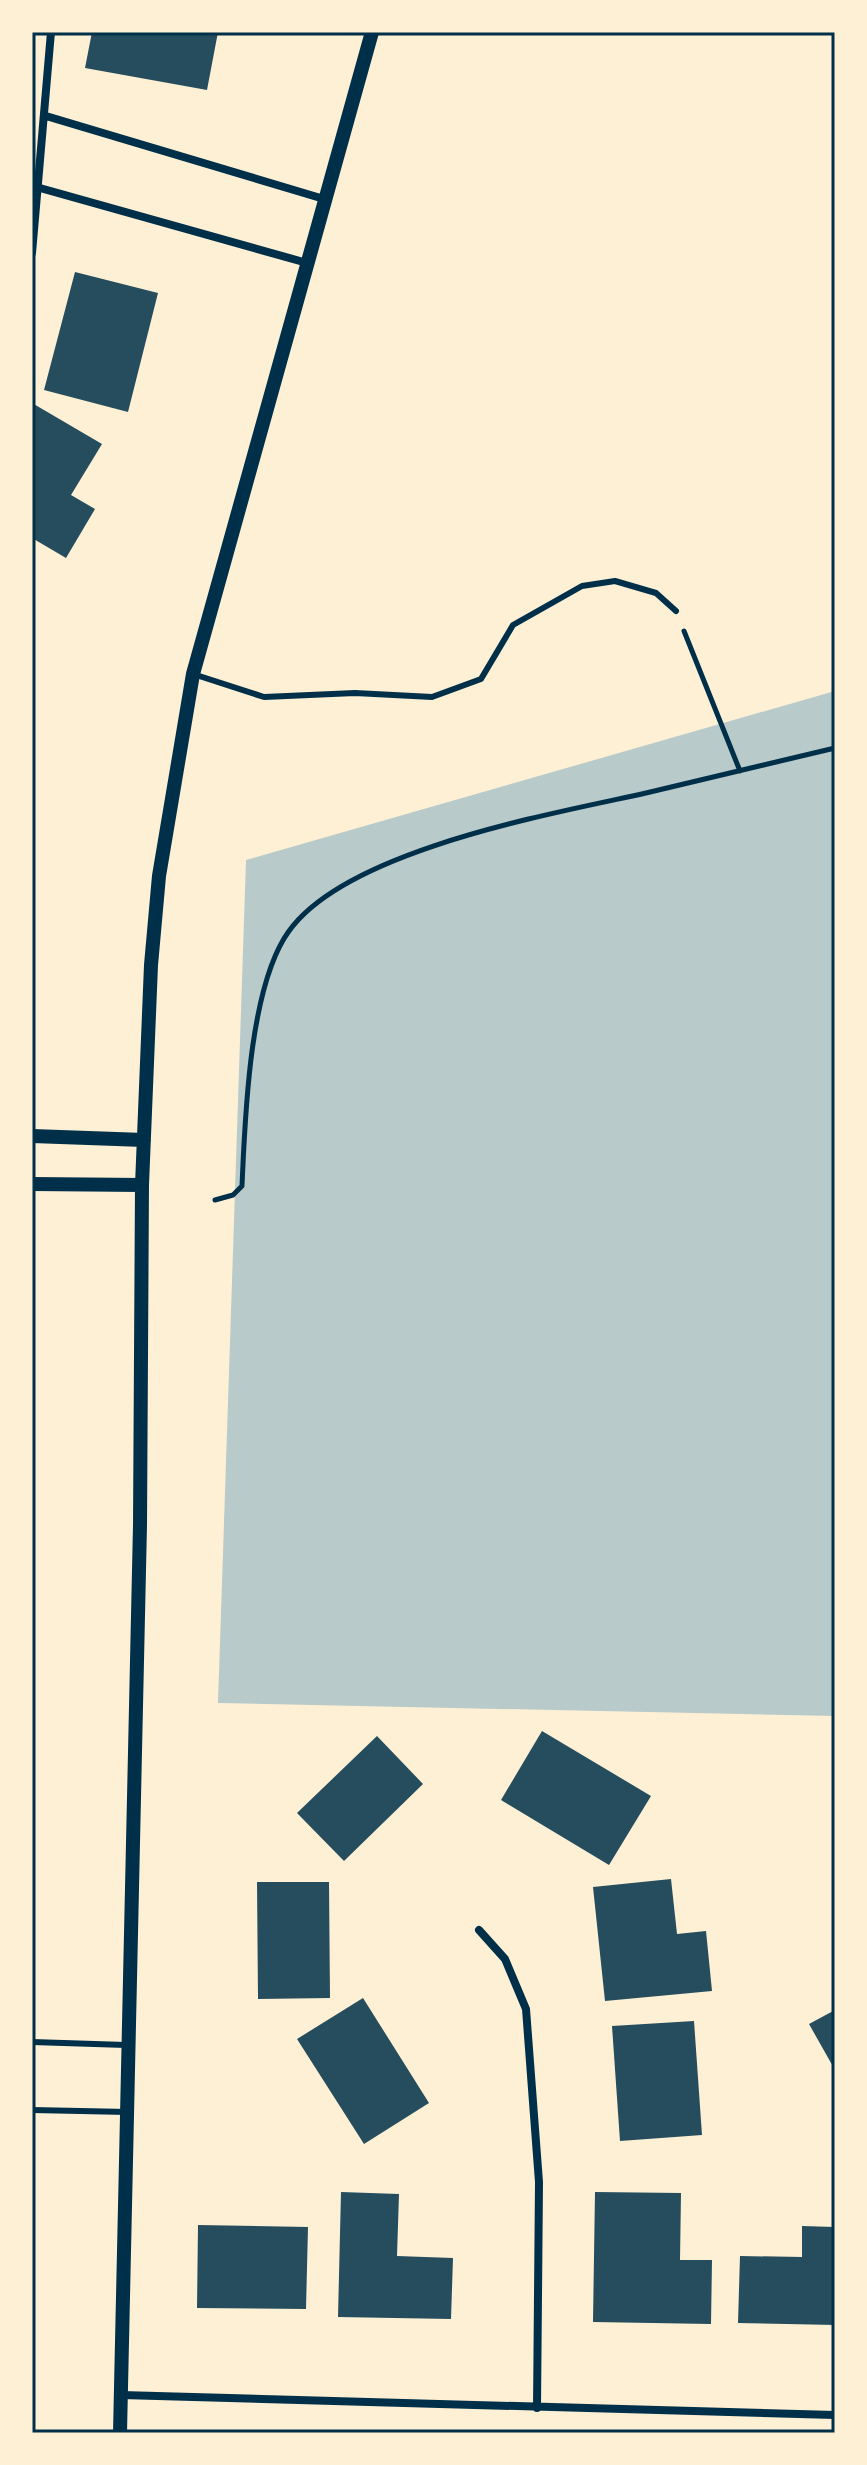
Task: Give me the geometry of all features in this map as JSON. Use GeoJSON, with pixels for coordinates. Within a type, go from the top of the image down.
{"type":"FeatureCollection","features":[{"type":"Feature","properties":{"kind":"street"},"geometry":{"type":"LineString","coordinates":[[32,253],[40,188],[51,32]]}},
{"type":"Feature","properties":{"kind":"street"},"geometry":{"type":"LineString","coordinates":[[120,2433],[129,2112],[142,1185],[151,965],[159,876],[193,674],[372,32]]}},
{"type":"Feature","properties":{"kind":"street"},"geometry":{"type":"LineString","coordinates":[[46,116],[324,199]]}},
{"type":"Feature","properties":{"kind":"street"},"geometry":{"type":"LineString","coordinates":[[40,188],[307,263]]}},
{"type":"Feature","properties":{"kind":"street"},"geometry":{"type":"LineString","coordinates":[[32,1136],[144,1140]]}},
{"type":"Feature","properties":{"kind":"street"},"geometry":{"type":"LineString","coordinates":[[32,1184],[142,1185]]}},
{"type":"Feature","properties":{"kind":"street"},"geometry":{"type":"LineString","coordinates":[[479,1930],[505,1959],[526,2009],[539,2182],[537,2408]]}},
{"type":"Feature","properties":{"kind":"street"},"geometry":{"type":"LineString","coordinates":[[121,2395],[835,2415]]}},
{"type":"Feature","properties":{"kind":"lane"},"geometry":{"type":"LineString","coordinates":[[193,674],[264,697],[355,693],[432,697],[481,679],[513,625],[582,586],[615,581],[656,593],[676,611]]}},
{"type":"Feature","properties":{"kind":"lane"},"geometry":{"type":"LineString","coordinates":[[32,2042],[130,2045]]}},
{"type":"Feature","properties":{"kind":"lane"},"geometry":{"type":"LineString","coordinates":[[32,2110],[129,2112]]}},
{"type":"Feature","properties":{"kind":"path"},"geometry":{"type":"LineString","coordinates":[[676,611],[740,771]]}},
{"type":"Feature","properties":{"kind":"path"},"geometry":{"type":"LineString","coordinates":[[215,1200],[233,1195],[242,1186],[245,1109],[262,998],[288,932],[321,899],[382,866],[511,823],[835,748]]}},
{"type":"Feature","properties":{"kind":"shaded area"},"geometry":{"type":"Polygon","coordinates":[[[835,691],[835,1716],[218,1703],[246,860],[835,691]]]}},
{"type":"Feature","properties":{"kind":"building"},"geometry":{"type":"Polygon","coordinates":[[[92,32],[218,32],[207,90],[85,68],[92,32]]]}},
{"type":"Feature","properties":{"kind":"building"},"geometry":{"type":"Polygon","coordinates":[[[75,272],[158,293],[128,412],[44,390],[75,272]]]}},
{"type":"Feature","properties":{"kind":"building"},"geometry":{"type":"Polygon","coordinates":[[[32,403],[102,444],[71,495],[95,509],[66,558],[32,538],[32,403]]]}},
{"type":"Feature","properties":{"kind":"building"},"geometry":{"type":"Polygon","coordinates":[[[542,1731],[651,1796],[609,1865],[501,1800],[542,1731]]]}},
{"type":"Feature","properties":{"kind":"building"},"geometry":{"type":"Polygon","coordinates":[[[377,1736],[423,1784],[344,1861],[297,1813],[377,1736]]]}},
{"type":"Feature","properties":{"kind":"building"},"geometry":{"type":"Polygon","coordinates":[[[671,1879],[677,1934],[706,1931],[712,1991],[605,2001],[593,1887],[671,1879]]]}},
{"type":"Feature","properties":{"kind":"building"},"geometry":{"type":"Polygon","coordinates":[[[257,1882],[329,1882],[330,1998],[258,1999],[257,1882]]]}},
{"type":"Feature","properties":{"kind":"building"},"geometry":{"type":"Polygon","coordinates":[[[363,1998],[429,2103],[364,2144],[297,2039],[363,1998]]]}},
{"type":"Feature","properties":{"kind":"building"},"geometry":{"type":"Polygon","coordinates":[[[835,2010],[835,2070],[809,2024],[835,2010]]]}},
{"type":"Feature","properties":{"kind":"building"},"geometry":{"type":"Polygon","coordinates":[[[694,2021],[702,2135],[620,2141],[612,2026],[694,2021]]]}},
{"type":"Feature","properties":{"kind":"building"},"geometry":{"type":"Polygon","coordinates":[[[341,2192],[399,2194],[397,2256],[453,2258],[451,2319],[338,2317],[341,2192]]]}},
{"type":"Feature","properties":{"kind":"building"},"geometry":{"type":"Polygon","coordinates":[[[595,2192],[681,2193],[680,2260],[712,2260],[711,2324],[593,2322],[595,2192]]]}},
{"type":"Feature","properties":{"kind":"building"},"geometry":{"type":"Polygon","coordinates":[[[198,2225],[308,2227],[306,2309],[197,2308],[198,2225]]]}},
{"type":"Feature","properties":{"kind":"building"},"geometry":{"type":"Polygon","coordinates":[[[802,2226],[835,2227],[835,2325],[738,2323],[740,2256],[802,2257],[802,2226]]]}}]}
